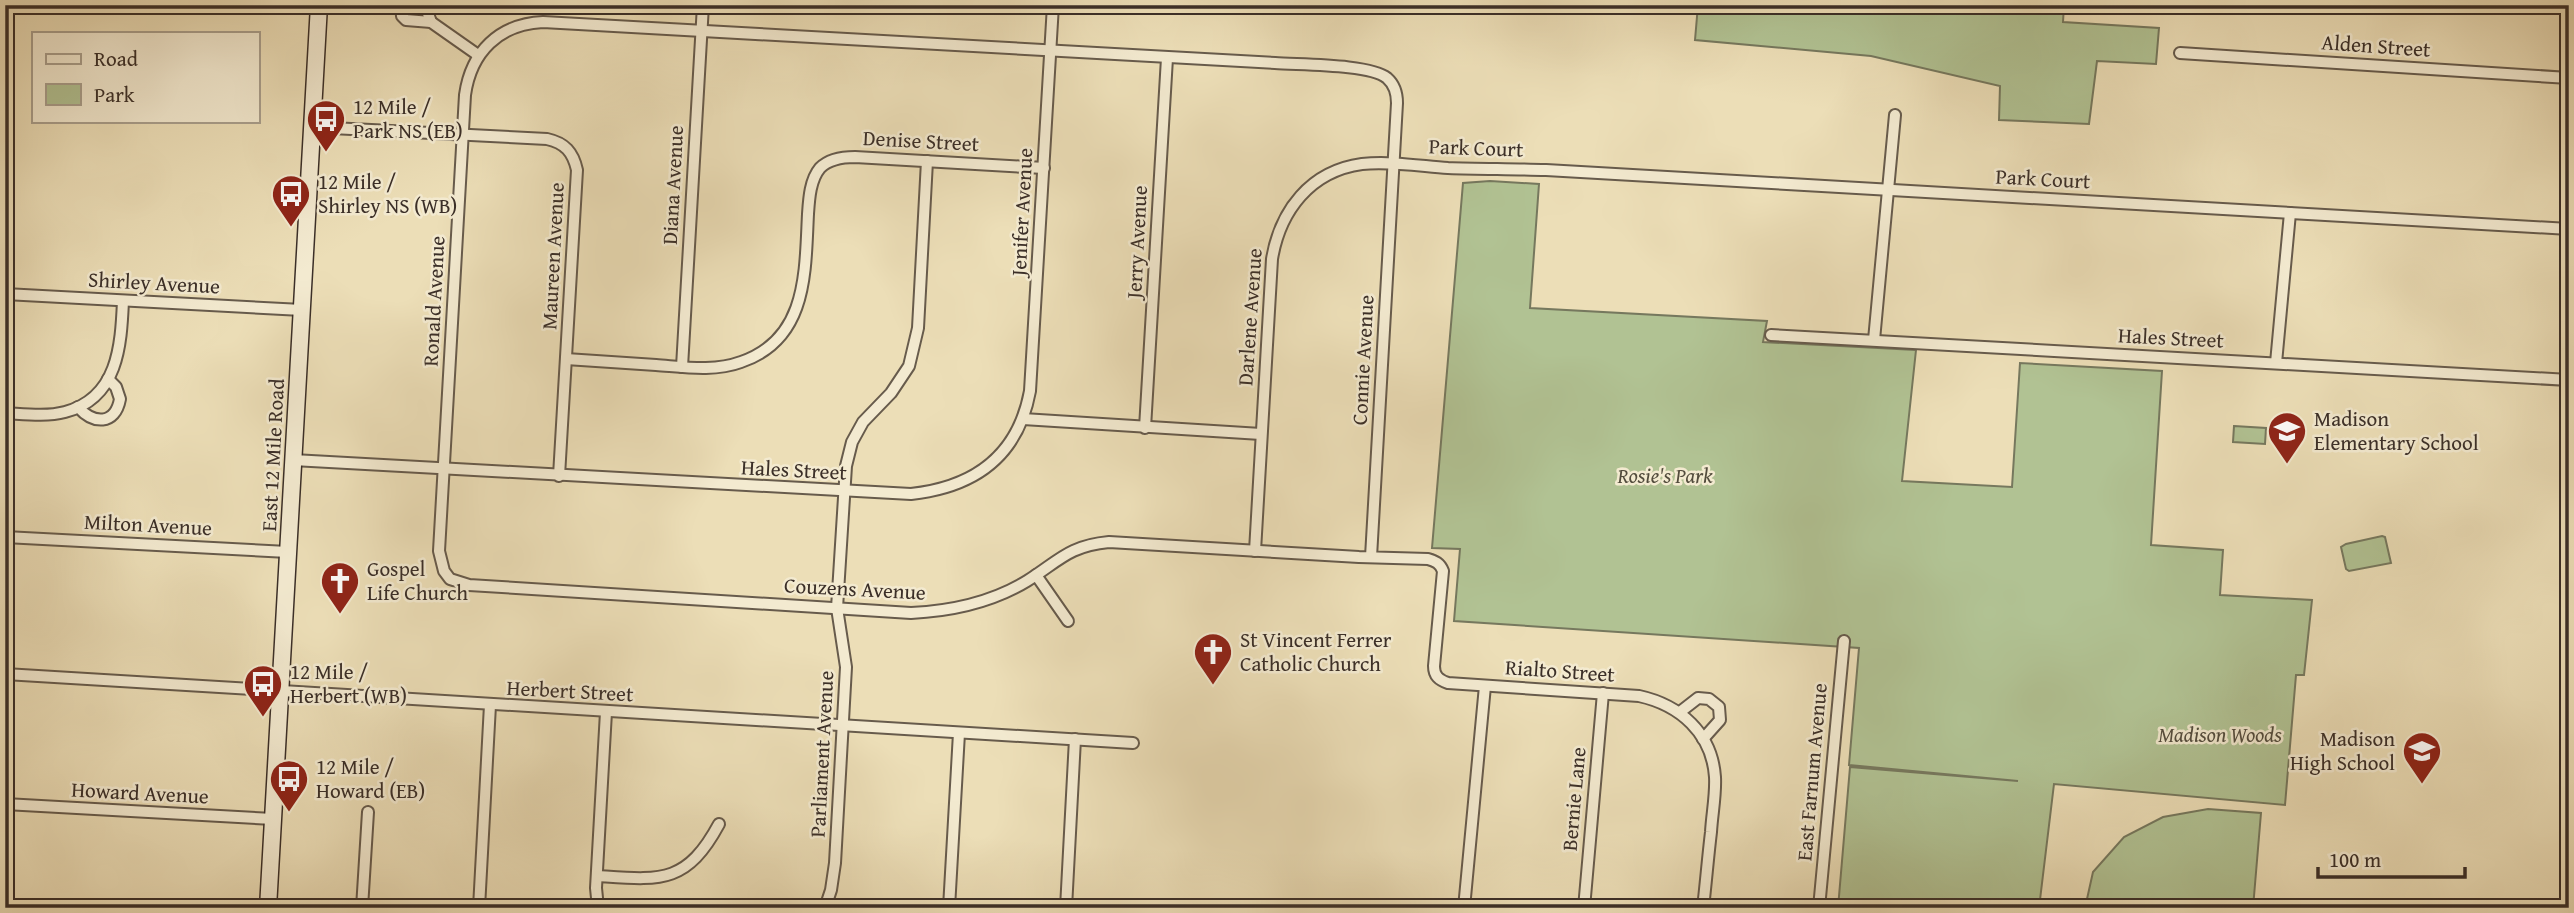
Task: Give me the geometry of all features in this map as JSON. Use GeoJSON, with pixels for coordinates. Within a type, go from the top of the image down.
{"type":"FeatureCollection","features":[{"type":"Feature","properties":{"kind":"main road","name":"East 12 Mile Road"},"geometry":{"type":"LineString","coordinates":[[268,908],[319,5]]}},
{"type":"Feature","properties":{"kind":"street"},"geometry":{"type":"LineString","coordinates":[[401,5],[402,16],[406,20],[431,22],[478,55]]}},
{"type":"Feature","properties":{"kind":"street"},"geometry":{"type":"LineString","coordinates":[[425,5],[431,22]]}},
{"type":"Feature","properties":{"kind":"street","name":"Diana Avenue"},"geometry":{"type":"LineString","coordinates":[[682,367],[703,5]]}},
{"type":"Feature","properties":{"kind":"street","name":"Jenifer Avenue"},"geometry":{"type":"LineString","coordinates":[[1023,419],[1032,372],[1053,5]]}},
{"type":"Feature","properties":{"kind":"street"},"geometry":{"type":"LineString","coordinates":[[312,127],[462,136],[467,81],[478,55],[495,37],[531,22],[1275,63],[1376,72],[1389,80],[1396,93],[1394,164]]}},
{"type":"Feature","properties":{"kind":"street","name":"Alden Street"},"geometry":{"type":"LineString","coordinates":[[2180,53],[2569,78]]}},
{"type":"Feature","properties":{"kind":"street","name":"Jerry Avenue"},"geometry":{"type":"LineString","coordinates":[[1145,428],[1167,58]]}},
{"type":"Feature","properties":{"kind":"street"},"geometry":{"type":"LineString","coordinates":[[1874,340],[1895,115]]}},
{"type":"Feature","properties":{"kind":"street","name":"Maureen Avenue"},"geometry":{"type":"LineString","coordinates":[[462,136],[547,139],[564,145],[574,158],[577,170],[559,476]]}},
{"type":"Feature","properties":{"kind":"street","name":"Ronald Avenue"},"geometry":{"type":"LineString","coordinates":[[443,469],[462,136]]}},
{"type":"Feature","properties":{"kind":"street","name":"Denise Street"},"geometry":{"type":"LineString","coordinates":[[566,359],[682,367],[725,366],[741,362],[770,346],[782,334],[797,309],[801,295],[810,191],[819,169],[827,163],[844,157],[1044,167]]}},
{"type":"Feature","properties":{"kind":"street","name":"Parliament Avenue"},"geometry":{"type":"LineString","coordinates":[[825,908],[835,870],[843,726],[845,659],[837,608],[846,466],[852,442],[863,422],[901,380],[915,348],[927,161]]}},
{"type":"Feature","properties":{"kind":"street","name":"Darlene Avenue"},"geometry":{"type":"LineString","coordinates":[[1255,551],[1272,259],[1283,219],[1297,198],[1330,173],[1363,164],[1394,164]]}},
{"type":"Feature","properties":{"kind":"street","name":"Park Court"},"geometry":{"type":"LineString","coordinates":[[1394,164],[1546,170],[2569,229]]}},
{"type":"Feature","properties":{"kind":"street","name":"Connie Avenue"},"geometry":{"type":"LineString","coordinates":[[1371,557],[1394,164]]}},
{"type":"Feature","properties":{"kind":"street"},"geometry":{"type":"LineString","coordinates":[[2276,363],[2290,213]]}},
{"type":"Feature","properties":{"kind":"street","name":"Shirley Avenue"},"geometry":{"type":"LineString","coordinates":[[5,294],[302,310]]}},
{"type":"Feature","properties":{"kind":"street"},"geometry":{"type":"LineString","coordinates":[[5,413],[55,414],[78,407],[97,393],[108,379],[120,351],[123,301]]}},
{"type":"Feature","properties":{"kind":"street","name":"Hales Street"},"geometry":{"type":"LineString","coordinates":[[1771,335],[2569,380]]}},
{"type":"Feature","properties":{"kind":"street"},"geometry":{"type":"LineString","coordinates":[[78,407],[89,418],[96,420],[112,415],[120,399],[116,387],[108,379]]}},
{"type":"Feature","properties":{"kind":"street"},"geometry":{"type":"LineString","coordinates":[[1023,419],[1261,434]]}},
{"type":"Feature","properties":{"kind":"street","name":"Hales Street"},"geometry":{"type":"LineString","coordinates":[[293,460],[911,494],[958,485],[998,458],[1023,419]]}},
{"type":"Feature","properties":{"kind":"street","name":"Couzens Avenue"},"geometry":{"type":"LineString","coordinates":[[443,469],[440,562],[450,579],[460,583],[911,612],[954,609],[993,598],[1036,575],[1066,553],[1109,542],[1428,559],[1439,564],[1443,571],[1434,666],[1436,676]]}},
{"type":"Feature","properties":{"kind":"street","name":"Milton Avenue"},"geometry":{"type":"LineString","coordinates":[[5,537],[288,552]]}},
{"type":"Feature","properties":{"kind":"street"},"geometry":{"type":"LineString","coordinates":[[1036,575],[1068,621]]}},
{"type":"Feature","properties":{"kind":"street","name":"East Farnum Avenue"},"geometry":{"type":"LineString","coordinates":[[1819,908],[1844,641]]}},
{"type":"Feature","properties":{"kind":"street","name":"Herbert Street"},"geometry":{"type":"LineString","coordinates":[[5,674],[1133,743]]}},
{"type":"Feature","properties":{"kind":"street","name":"Rialto Street"},"geometry":{"type":"LineString","coordinates":[[1436,676],[1448,683],[1650,698],[1680,712],[1703,738],[1713,761],[1715,779],[1703,908]]}},
{"type":"Feature","properties":{"kind":"street"},"geometry":{"type":"LineString","coordinates":[[1464,908],[1485,686]]}},
{"type":"Feature","properties":{"kind":"street","name":"Bernie Lane"},"geometry":{"type":"LineString","coordinates":[[1584,908],[1603,693]]}},
{"type":"Feature","properties":{"kind":"street"},"geometry":{"type":"LineString","coordinates":[[1680,712],[1698,698],[1709,699],[1719,707],[1720,720],[1703,738]]}},
{"type":"Feature","properties":{"kind":"street"},"geometry":{"type":"LineString","coordinates":[[479,908],[490,705]]}},
{"type":"Feature","properties":{"kind":"street"},"geometry":{"type":"LineString","coordinates":[[598,908],[597,876],[606,712]]}},
{"type":"Feature","properties":{"kind":"street"},"geometry":{"type":"LineString","coordinates":[[949,908],[959,733]]}},
{"type":"Feature","properties":{"kind":"street"},"geometry":{"type":"LineString","coordinates":[[1066,908],[1075,740]]}},
{"type":"Feature","properties":{"kind":"street","name":"Howard Avenue"},"geometry":{"type":"LineString","coordinates":[[5,804],[273,819]]}},
{"type":"Feature","properties":{"kind":"street"},"geometry":{"type":"LineString","coordinates":[[362,908],[368,812]]}},
{"type":"Feature","properties":{"kind":"street"},"geometry":{"type":"LineString","coordinates":[[597,876],[654,879],[678,872],[704,851],[719,824]]}},
{"type":"Feature","properties":{"kind":"green space"},"geometry":{"type":"Polygon","coordinates":[[[1698,5],[2064,5],[2063,22],[2159,28],[2156,64],[2097,61],[2089,124],[1999,120],[2000,86],[1871,56],[1695,40],[1698,5]]]}},
{"type":"Feature","properties":{"kind":"green space","name":"Rosie's Park"},"geometry":{"type":"Polygon","coordinates":[[[1490,181],[1539,184],[1530,308],[1767,321],[1763,342],[1916,350],[1902,481],[2012,487],[2020,363],[2162,371],[2151,545],[2223,550],[2220,595],[2312,600],[2304,675],[2296,675],[2285,805],[2054,784],[2039,908],[1838,908],[1850,767],[2018,781],[1849,765],[1859,648],[1454,621],[1460,549],[1432,548],[1463,183],[1490,181]]]}},
{"type":"Feature","properties":{"kind":"green space"},"geometry":{"type":"Polygon","coordinates":[[[2234,426],[2266,428],[2265,444],[2233,442],[2234,426]]]}},
{"type":"Feature","properties":{"kind":"green space"},"geometry":{"type":"Polygon","coordinates":[[[2385,537],[2391,563],[2349,571],[2346,569],[2341,547],[2385,537]]]}},
{"type":"Feature","properties":{"kind":"green space"},"geometry":{"type":"Polygon","coordinates":[[[2208,809],[2261,813],[2253,908],[2085,908],[2093,872],[2124,837],[2163,817],[2208,809]]]}},
{"type":"Feature","properties":{"kind":"place","name":"12 Mile / Park NS (EB)"},"geometry":{"type":"Point","coordinates":[326,153]}},
{"type":"Feature","properties":{"kind":"place","name":"12 Mile / Shirley NS (WB)"},"geometry":{"type":"Point","coordinates":[291,228]}},
{"type":"Feature","properties":{"kind":"place","name":"Madison Elementary School"},"geometry":{"type":"Point","coordinates":[2287,465]}},
{"type":"Feature","properties":{"kind":"place","name":"Gospel Life Church"},"geometry":{"type":"Point","coordinates":[340,615]}},
{"type":"Feature","properties":{"kind":"place","name":"St Vincent Ferrer Catholic Church"},"geometry":{"type":"Point","coordinates":[1213,686]}},
{"type":"Feature","properties":{"kind":"place","name":"12 Mile / Herbert (WB)"},"geometry":{"type":"Point","coordinates":[263,718]}},
{"type":"Feature","properties":{"kind":"place","name":"Madison High School"},"geometry":{"type":"Point","coordinates":[2422,785]}},
{"type":"Feature","properties":{"kind":"place","name":"12 Mile / Howard (EB)"},"geometry":{"type":"Point","coordinates":[289,813]}},
{"type":"Feature","properties":{"kind":"park label","name":"Madison Woods"},"geometry":{"type":"Point","coordinates":[2220,735]}}]}
